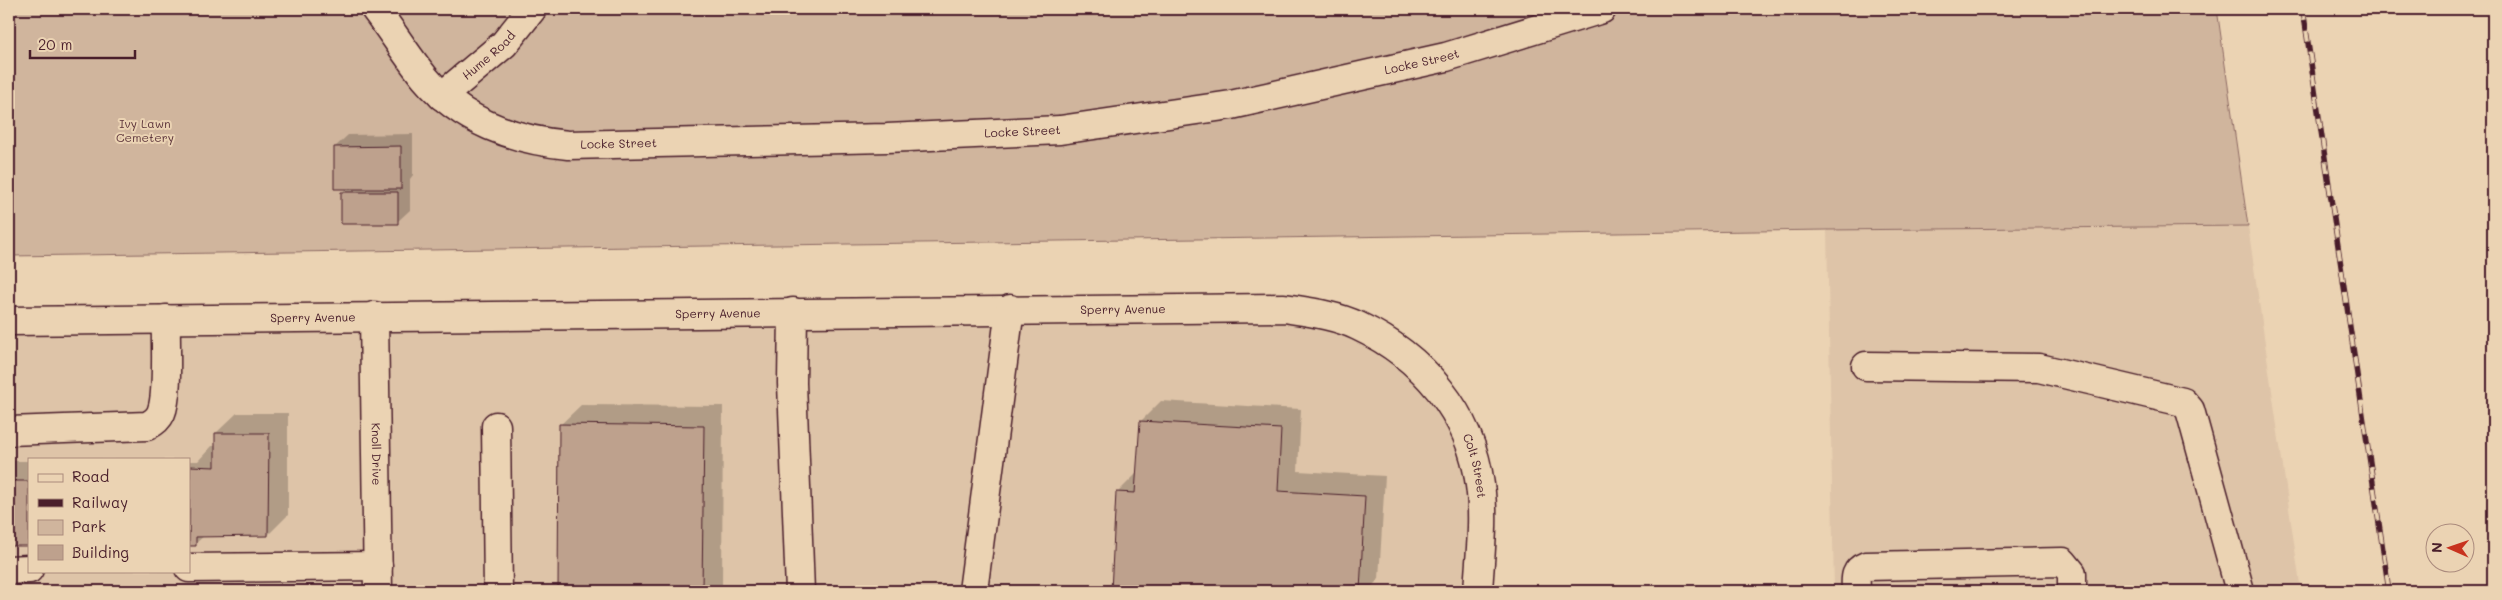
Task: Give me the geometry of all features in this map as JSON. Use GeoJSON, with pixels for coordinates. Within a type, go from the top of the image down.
{"type":"FeatureCollection","features":[{"type":"Feature","properties":{"kind":"street","name":"Locke Street"},"geometry":{"type":"LineString","coordinates":[[376,9],[426,80],[460,110],[501,131],[522,138],[568,145],[887,138],[1060,130],[1241,103],[1446,57],[1602,9]]}},
{"type":"Feature","properties":{"kind":"street","name":"Hume Road"},"geometry":{"type":"LineString","coordinates":[[442,96],[504,44],[532,9]]}},
{"type":"Feature","properties":{"kind":"street","name":"Sperry Avenue"},"geometry":{"type":"LineString","coordinates":[[9,321],[1010,309],[1284,308],[1321,314],[1357,325],[1378,336],[1413,361]]}},
{"type":"Feature","properties":{"kind":"street"},"geometry":{"type":"LineString","coordinates":[[974,591],[1010,309]]}},
{"type":"Feature","properties":{"kind":"street"},"geometry":{"type":"LineString","coordinates":[[793,312],[792,383],[800,591]]}},
{"type":"Feature","properties":{"kind":"street","name":"Knoll Drive"},"geometry":{"type":"LineString","coordinates":[[374,316],[378,579]]}},
{"type":"Feature","properties":{"kind":"street"},"geometry":{"type":"LineString","coordinates":[[9,431],[147,426],[156,422],[162,413],[164,399],[166,319]]}},
{"type":"Feature","properties":{"kind":"street","name":"Colt Street"},"geometry":{"type":"LineString","coordinates":[[1413,361],[1442,391],[1455,410],[1476,467],[1480,485],[1482,512],[1478,591]]}},
{"type":"Feature","properties":{"kind":"street"},"geometry":{"type":"LineString","coordinates":[[1866,366],[2038,368],[2183,402],[2190,410],[2240,591]]}},
{"type":"Feature","properties":{"kind":"street"},"geometry":{"type":"LineString","coordinates":[[496,426],[498,591]]}},
{"type":"Feature","properties":{"kind":"street"},"geometry":{"type":"LineString","coordinates":[[1856,591],[1855,575],[1859,569],[1866,566],[2063,562],[2072,574],[2072,591]]}},
{"type":"Feature","properties":{"kind":"street"},"geometry":{"type":"LineString","coordinates":[[190,568],[378,579]]}},
{"type":"Feature","properties":{"kind":"street"},"geometry":{"type":"LineString","coordinates":[[9,570],[28,570]]}},
{"type":"Feature","properties":{"kind":"shaded area"},"geometry":{"type":"Polygon","coordinates":[[[2248,226],[2301,591],[1834,591],[1827,230],[2248,226]]]}},
{"type":"Feature","properties":{"kind":"shaded area"},"geometry":{"type":"Polygon","coordinates":[[[1284,308],[1378,336],[1467,438],[1477,591],[9,591],[9,321],[1284,308]]]}},
{"type":"Feature","properties":{"kind":"green space","name":"Ivy Lawn Cemetery"},"geometry":{"type":"Polygon","coordinates":[[[9,9],[2217,9],[2248,226],[1827,230],[9,256],[9,9]]]}},
{"type":"Feature","properties":{"kind":"building"},"geometry":{"type":"Polygon","coordinates":[[[401,146],[401,189],[334,189],[334,147],[401,146]]]}},
{"type":"Feature","properties":{"kind":"building"},"geometry":{"type":"Polygon","coordinates":[[[341,192],[398,192],[398,224],[341,224],[341,192]]]}},
{"type":"Feature","properties":{"kind":"building"},"geometry":{"type":"Polygon","coordinates":[[[1140,421],[1281,429],[1278,491],[1365,496],[1360,591],[1111,591],[1116,492],[1135,493],[1140,421]]]}},
{"type":"Feature","properties":{"kind":"building"},"geometry":{"type":"Polygon","coordinates":[[[559,424],[704,426],[702,591],[558,591],[559,424]]]}},
{"type":"Feature","properties":{"kind":"building"},"geometry":{"type":"Polygon","coordinates":[[[215,433],[269,433],[268,536],[196,537],[196,546],[190,546],[190,466],[215,467],[215,433]]]}},
{"type":"Feature","properties":{"kind":"building"},"geometry":{"type":"Polygon","coordinates":[[[9,481],[28,481],[28,546],[9,546],[9,481]]]}},
{"type":"Feature","properties":{"kind":"railway"},"geometry":{"type":"LineString","coordinates":[[2303,9],[2389,591]]}}]}
